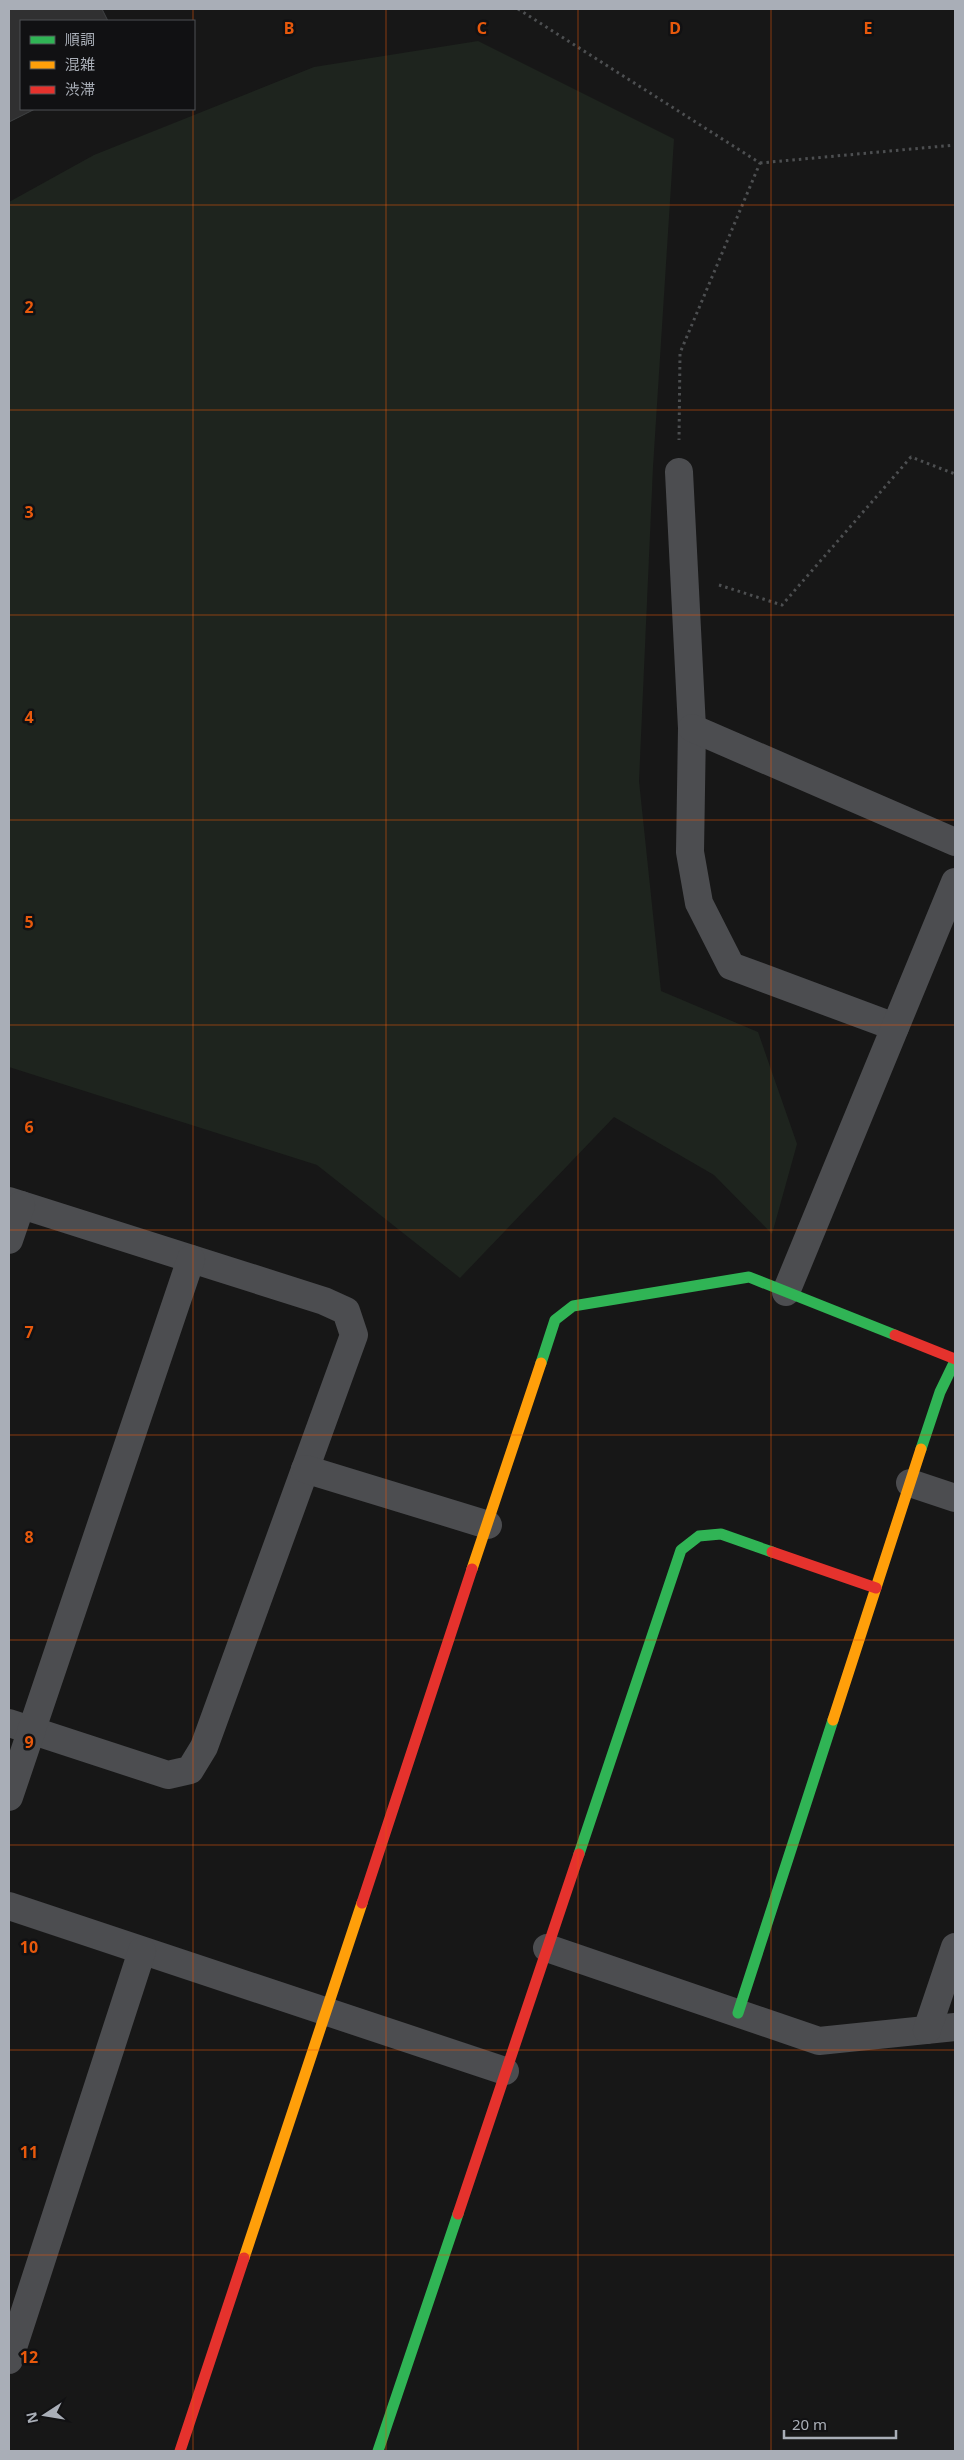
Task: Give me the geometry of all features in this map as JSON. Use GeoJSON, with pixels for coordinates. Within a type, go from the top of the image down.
{"type":"FeatureCollection","features":[{"type":"Feature","properties":{"kind":"street"},"geometry":{"type":"LineString","coordinates":[[678,472],[692,728],[690,852],[699,904],[731,966],[895,1027]]}},
{"type":"Feature","properties":{"kind":"street"},"geometry":{"type":"LineString","coordinates":[[692,728],[955,842]]}},
{"type":"Feature","properties":{"kind":"street"},"geometry":{"type":"LineString","coordinates":[[786,1292],[955,882]]}},
{"type":"Feature","properties":{"kind":"street"},"geometry":{"type":"LineString","coordinates":[[9,1240],[15,1203],[324,1301],[346,1312],[354,1335],[204,1747],[190,1770],[168,1775],[20,1726]]}},
{"type":"Feature","properties":{"kind":"street"},"geometry":{"type":"LineString","coordinates":[[9,1797],[20,1726],[190,1259]]}},
{"type":"Feature","properties":{"kind":"street"},"geometry":{"type":"LineString","coordinates":[[180,2451],[555,1320],[573,1306],[593,1301],[750,1277],[955,1360],[940,1392],[738,2013]]}},
{"type":"Feature","properties":{"kind":"street"},"geometry":{"type":"LineString","coordinates":[[305,1470],[488,1525]]}},
{"type":"Feature","properties":{"kind":"street"},"geometry":{"type":"LineString","coordinates":[[910,1483],[955,1498]]}},
{"type":"Feature","properties":{"kind":"street"},"geometry":{"type":"LineString","coordinates":[[378,2451],[681,1550],[699,1536],[721,1534],[876,1588]]}},
{"type":"Feature","properties":{"kind":"street"},"geometry":{"type":"LineString","coordinates":[[9,1906],[505,2072]]}},
{"type":"Feature","properties":{"kind":"street"},"geometry":{"type":"LineString","coordinates":[[927,2030],[955,1947]]}},
{"type":"Feature","properties":{"kind":"street"},"geometry":{"type":"LineString","coordinates":[[547,1948],[819,2041],[955,2027]]}},
{"type":"Feature","properties":{"kind":"street"},"geometry":{"type":"LineString","coordinates":[[9,2360],[142,1950]]}},
{"type":"Feature","properties":{"kind":"path"},"geometry":{"type":"LineString","coordinates":[[518,9],[760,163],[955,145]]}},
{"type":"Feature","properties":{"kind":"path"},"geometry":{"type":"LineString","coordinates":[[678,472],[680,353],[760,163]]}},
{"type":"Feature","properties":{"kind":"path"},"geometry":{"type":"LineString","coordinates":[[684,574],[782,605],[911,457],[955,474]]}},
{"type":"Feature","properties":{"kind":"shaded area"},"geometry":{"type":"Polygon","coordinates":[[[478,41],[674,139],[653,467],[639,781],[661,991],[758,1032],[797,1144],[772,1234],[714,1175],[614,1117],[460,1278],[317,1165],[9,1067],[9,202],[94,155],[314,67],[478,41]]]}},
{"type":"Feature","properties":{"kind":"building"},"geometry":{"type":"Polygon","coordinates":[[[9,9],[102,9],[108,20],[20,20],[20,110],[33,110],[9,122],[9,9]]]}},
{"type":"Feature","properties":{"kind":"traffic: fast"},"geometry":{"type":"LineString","coordinates":[[541,1363],[555,1320],[573,1306],[749,1277],[895,1335]]}},
{"type":"Feature","properties":{"kind":"traffic: fast"},"geometry":{"type":"LineString","coordinates":[[921,1449],[940,1392],[955,1361]]}},
{"type":"Feature","properties":{"kind":"traffic: fast"},"geometry":{"type":"LineString","coordinates":[[579,1854],[681,1550],[699,1536],[721,1534],[772,1552]]}},
{"type":"Feature","properties":{"kind":"traffic: fast"},"geometry":{"type":"LineString","coordinates":[[738,2013],[833,1720]]}},
{"type":"Feature","properties":{"kind":"traffic: fast"},"geometry":{"type":"LineString","coordinates":[[378,2451],[458,2214]]}},
{"type":"Feature","properties":{"kind":"traffic: slow"},"geometry":{"type":"LineString","coordinates":[[472,1569],[541,1363]]}},
{"type":"Feature","properties":{"kind":"traffic: slow"},"geometry":{"type":"LineString","coordinates":[[833,1720],[921,1449]]}},
{"type":"Feature","properties":{"kind":"traffic: slow"},"geometry":{"type":"LineString","coordinates":[[244,2258],[362,1903]]}},
{"type":"Feature","properties":{"kind":"traffic: jam"},"geometry":{"type":"LineString","coordinates":[[895,1335],[955,1359]]}},
{"type":"Feature","properties":{"kind":"traffic: jam"},"geometry":{"type":"LineString","coordinates":[[772,1552],[876,1588]]}},
{"type":"Feature","properties":{"kind":"traffic: jam"},"geometry":{"type":"LineString","coordinates":[[362,1903],[472,1569]]}},
{"type":"Feature","properties":{"kind":"traffic: jam"},"geometry":{"type":"LineString","coordinates":[[458,2214],[579,1854]]}},
{"type":"Feature","properties":{"kind":"traffic: jam"},"geometry":{"type":"LineString","coordinates":[[180,2451],[244,2258]]}}]}
